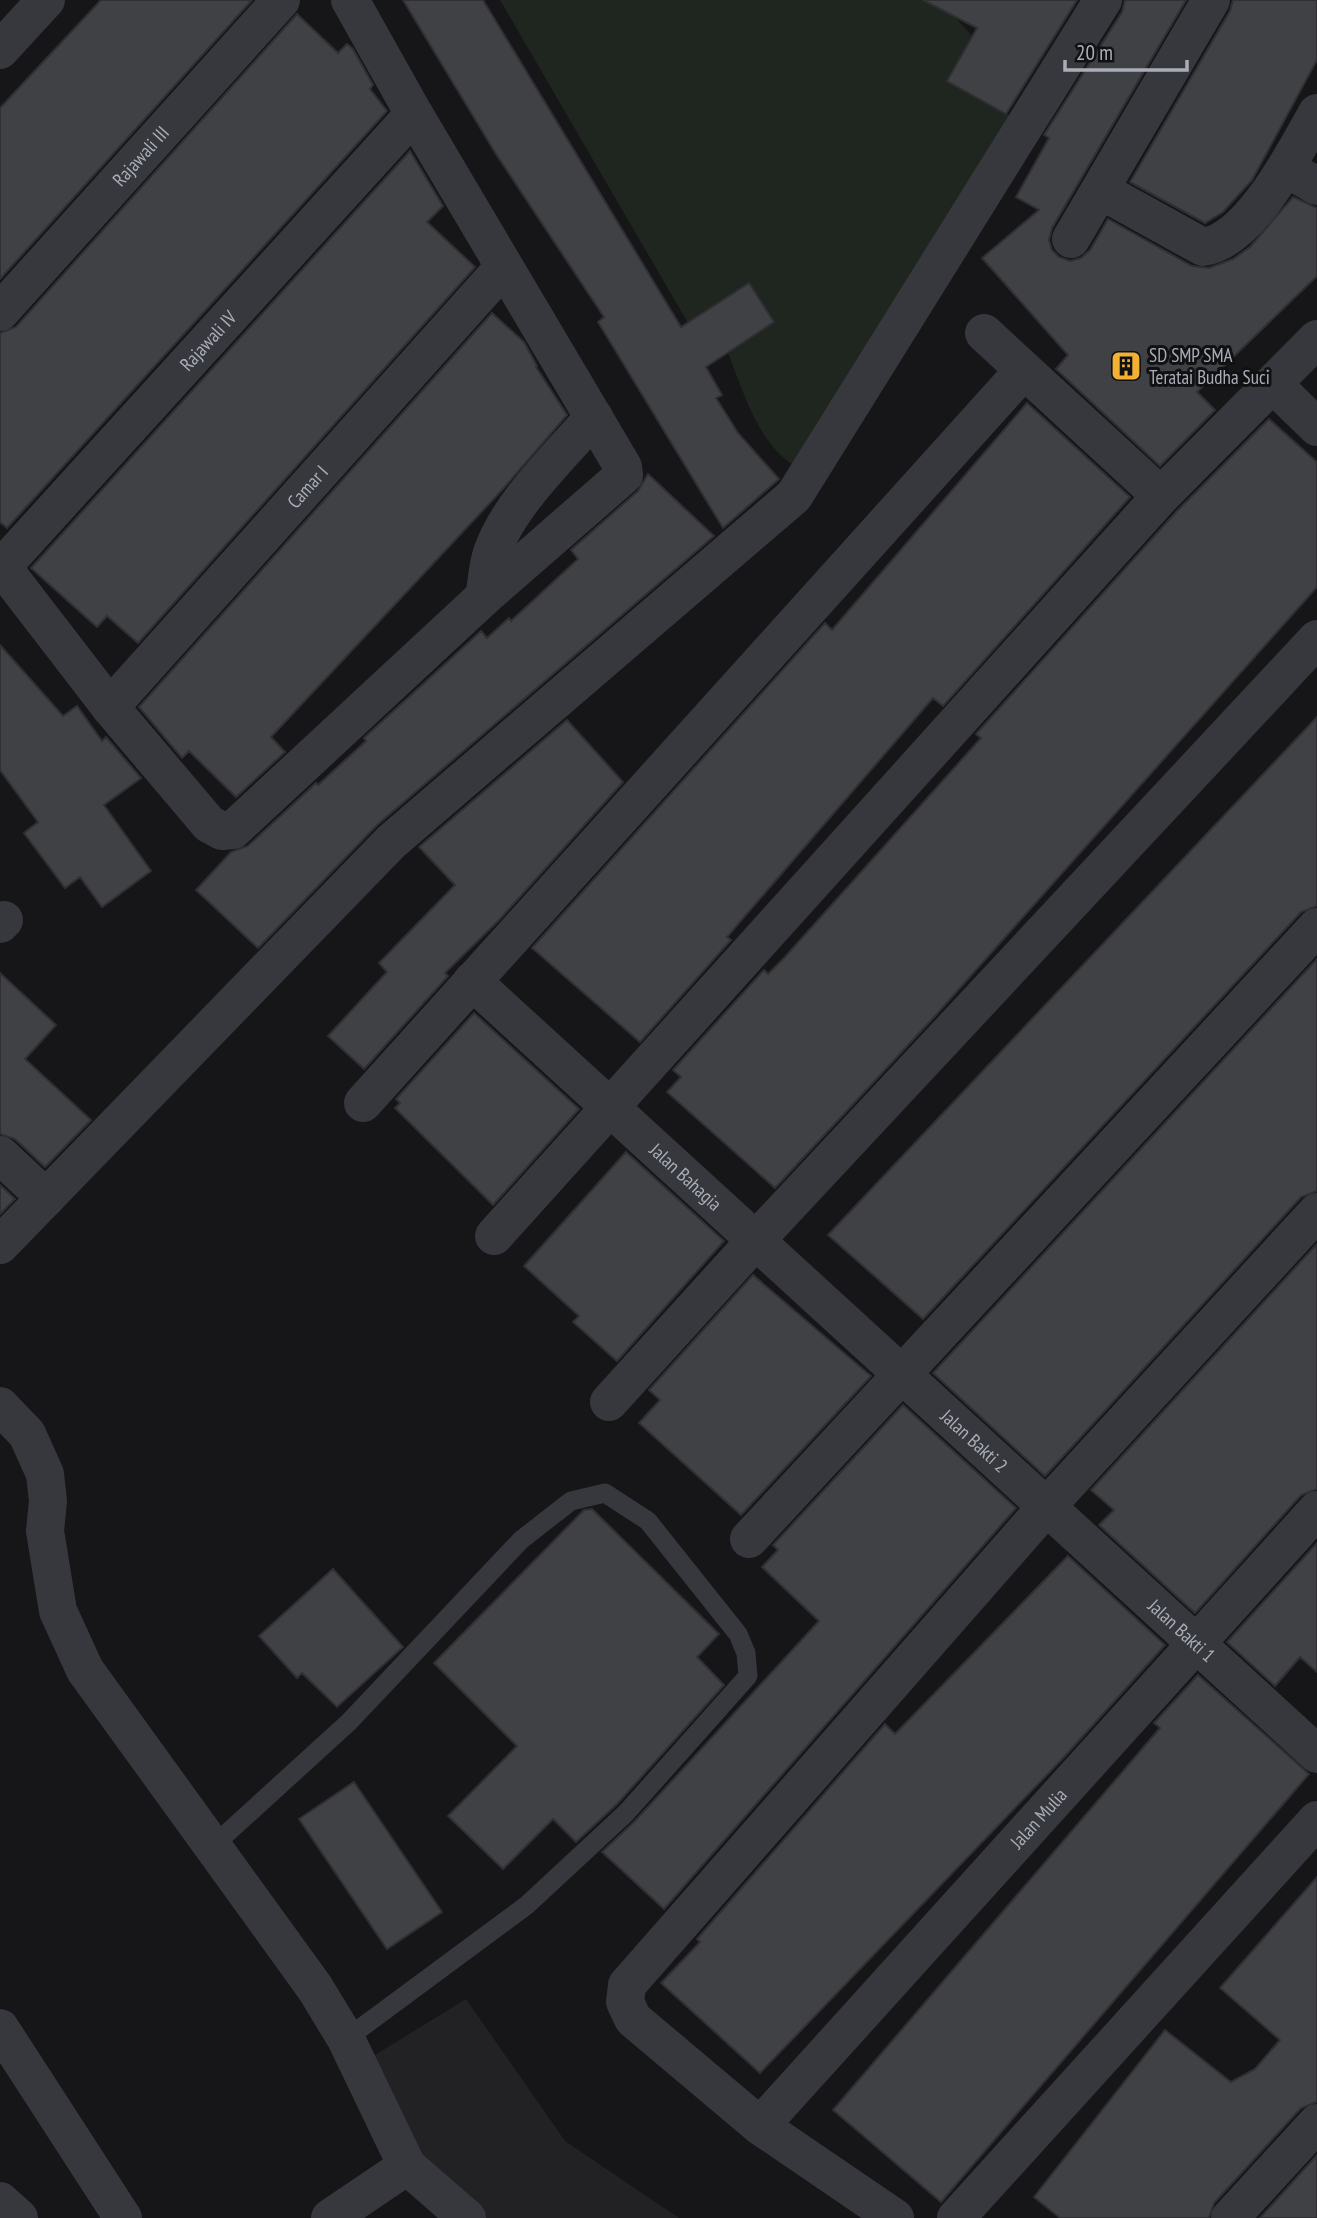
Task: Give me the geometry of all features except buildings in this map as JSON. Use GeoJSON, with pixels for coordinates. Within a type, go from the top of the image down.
{"type":"FeatureCollection","features":[{"type":"Feature","properties":{"kind":"street"},"geometry":{"type":"LineString","coordinates":[[0,50],[46,0]]}},
{"type":"Feature","properties":{"kind":"street","name":"Rajawali III"},"geometry":{"type":"LineString","coordinates":[[0,312],[281,0]]}},
{"type":"Feature","properties":{"kind":"street"},"geometry":{"type":"LineString","coordinates":[[1,565],[110,707],[209,824],[222,831],[233,831],[484,597],[624,475],[623,467],[414,114],[350,0]]}},
{"type":"Feature","properties":{"kind":"street"},"geometry":{"type":"LineString","coordinates":[[0,1245],[391,842],[794,496],[1102,0]]}},
{"type":"Feature","properties":{"kind":"street"},"geometry":{"type":"LineString","coordinates":[[1071,240],[1211,0]]}},
{"type":"Feature","properties":{"kind":"street"},"geometry":{"type":"LineString","coordinates":[[1100,190],[1203,247],[1213,246],[1302,177],[1317,113]]}},
{"type":"Feature","properties":{"kind":"street","name":"Rajawali IV"},"geometry":{"type":"LineString","coordinates":[[1,565],[414,114]]}},
{"type":"Feature","properties":{"kind":"street","name":"Camar I"},"geometry":{"type":"LineString","coordinates":[[110,707],[504,267]]}},
{"type":"Feature","properties":{"kind":"street"},"geometry":{"type":"LineString","coordinates":[[984,333],[1161,496]]}},
{"type":"Feature","properties":{"kind":"street"},"geometry":{"type":"LineString","coordinates":[[494,1236],[1161,496],[1317,339]]}},
{"type":"Feature","properties":{"kind":"street"},"geometry":{"type":"LineString","coordinates":[[363,1103],[1024,370]]}},
{"type":"Feature","properties":{"kind":"street"},"geometry":{"type":"LineString","coordinates":[[1274,385],[1317,427]]}},
{"type":"Feature","properties":{"kind":"street"},"geometry":{"type":"LineString","coordinates":[[484,597],[491,556],[500,532],[540,479],[594,417]]}},
{"type":"Feature","properties":{"kind":"street"},"geometry":{"type":"LineString","coordinates":[[609,1402],[756,1240],[1317,639]]}},
{"type":"Feature","properties":{"kind":"street"},"geometry":{"type":"LineString","coordinates":[[749,1539],[1317,927]]}},
{"type":"Feature","properties":{"kind":"street","name":"Jalan Bahagia"},"geometry":{"type":"LineString","coordinates":[[472,981],[902,1374]]}},
{"type":"Feature","properties":{"kind":"street"},"geometry":{"type":"LineString","coordinates":[[0,1154],[46,1198]]}},
{"type":"Feature","properties":{"kind":"street"},"geometry":{"type":"LineString","coordinates":[[895,2218],[760,2126],[633,2019],[625,2002],[627,1985],[1047,1506],[1317,1212]]}},
{"type":"Feature","properties":{"kind":"street","name":"Jalan Bakti 2"},"geometry":{"type":"LineString","coordinates":[[902,1374],[1047,1506]]}},
{"type":"Feature","properties":{"kind":"street"},"geometry":{"type":"LineString","coordinates":[[0,1406],[27,1434],[45,1474],[48,1500],[45,1531],[58,1611],[85,1670],[117,1718],[214,1845],[315,1988],[346,2039],[407,2166],[467,2218]]}},
{"type":"Feature","properties":{"kind":"street","name":"Jalan Bakti 1"},"geometry":{"type":"LineString","coordinates":[[1047,1506],[1317,1754]]}},
{"type":"Feature","properties":{"kind":"street","name":"Jalan Mulia"},"geometry":{"type":"LineString","coordinates":[[760,2126],[1317,1510]]}},
{"type":"Feature","properties":{"kind":"street"},"geometry":{"type":"LineString","coordinates":[[956,2218],[1317,1820]]}},
{"type":"Feature","properties":{"kind":"street"},"geometry":{"type":"LineString","coordinates":[[0,2028],[123,2218]]}},
{"type":"Feature","properties":{"kind":"street"},"geometry":{"type":"LineString","coordinates":[[1230,2218],[1317,2123]]}},
{"type":"Feature","properties":{"kind":"street"},"geometry":{"type":"LineString","coordinates":[[330,2218],[407,2166]]}},
{"type":"Feature","properties":{"kind":"street"},"geometry":{"type":"LineString","coordinates":[[0,2201],[19,2218]]}},
{"type":"Feature","properties":{"kind":"lane"},"geometry":{"type":"LineString","coordinates":[[214,1845],[349,1722],[521,1540],[571,1501],[605,1493],[648,1521],[738,1634],[746,1653],[748,1676],[626,1813],[527,1905],[346,2039]]}},
{"type":"Feature","properties":{"kind":"shaded area"},"geometry":{"type":"Polygon","coordinates":[[[500,0],[960,0],[953,15],[972,36],[947,81],[1019,121],[808,473],[792,464],[766,438],[728,353],[774,322],[748,283],[688,323],[500,0]]]}},
{"type":"Feature","properties":{"kind":"shaded area"},"geometry":{"type":"Polygon","coordinates":[[[466,1999],[565,2141],[679,2218],[461,2218],[344,2074],[466,1999]]]}},
{"type":"Feature","properties":{"kind":"place","name":"SD SMP SMA Teratai Budha Suci"},"geometry":{"type":"Point","coordinates":[1126,366]}}]}
